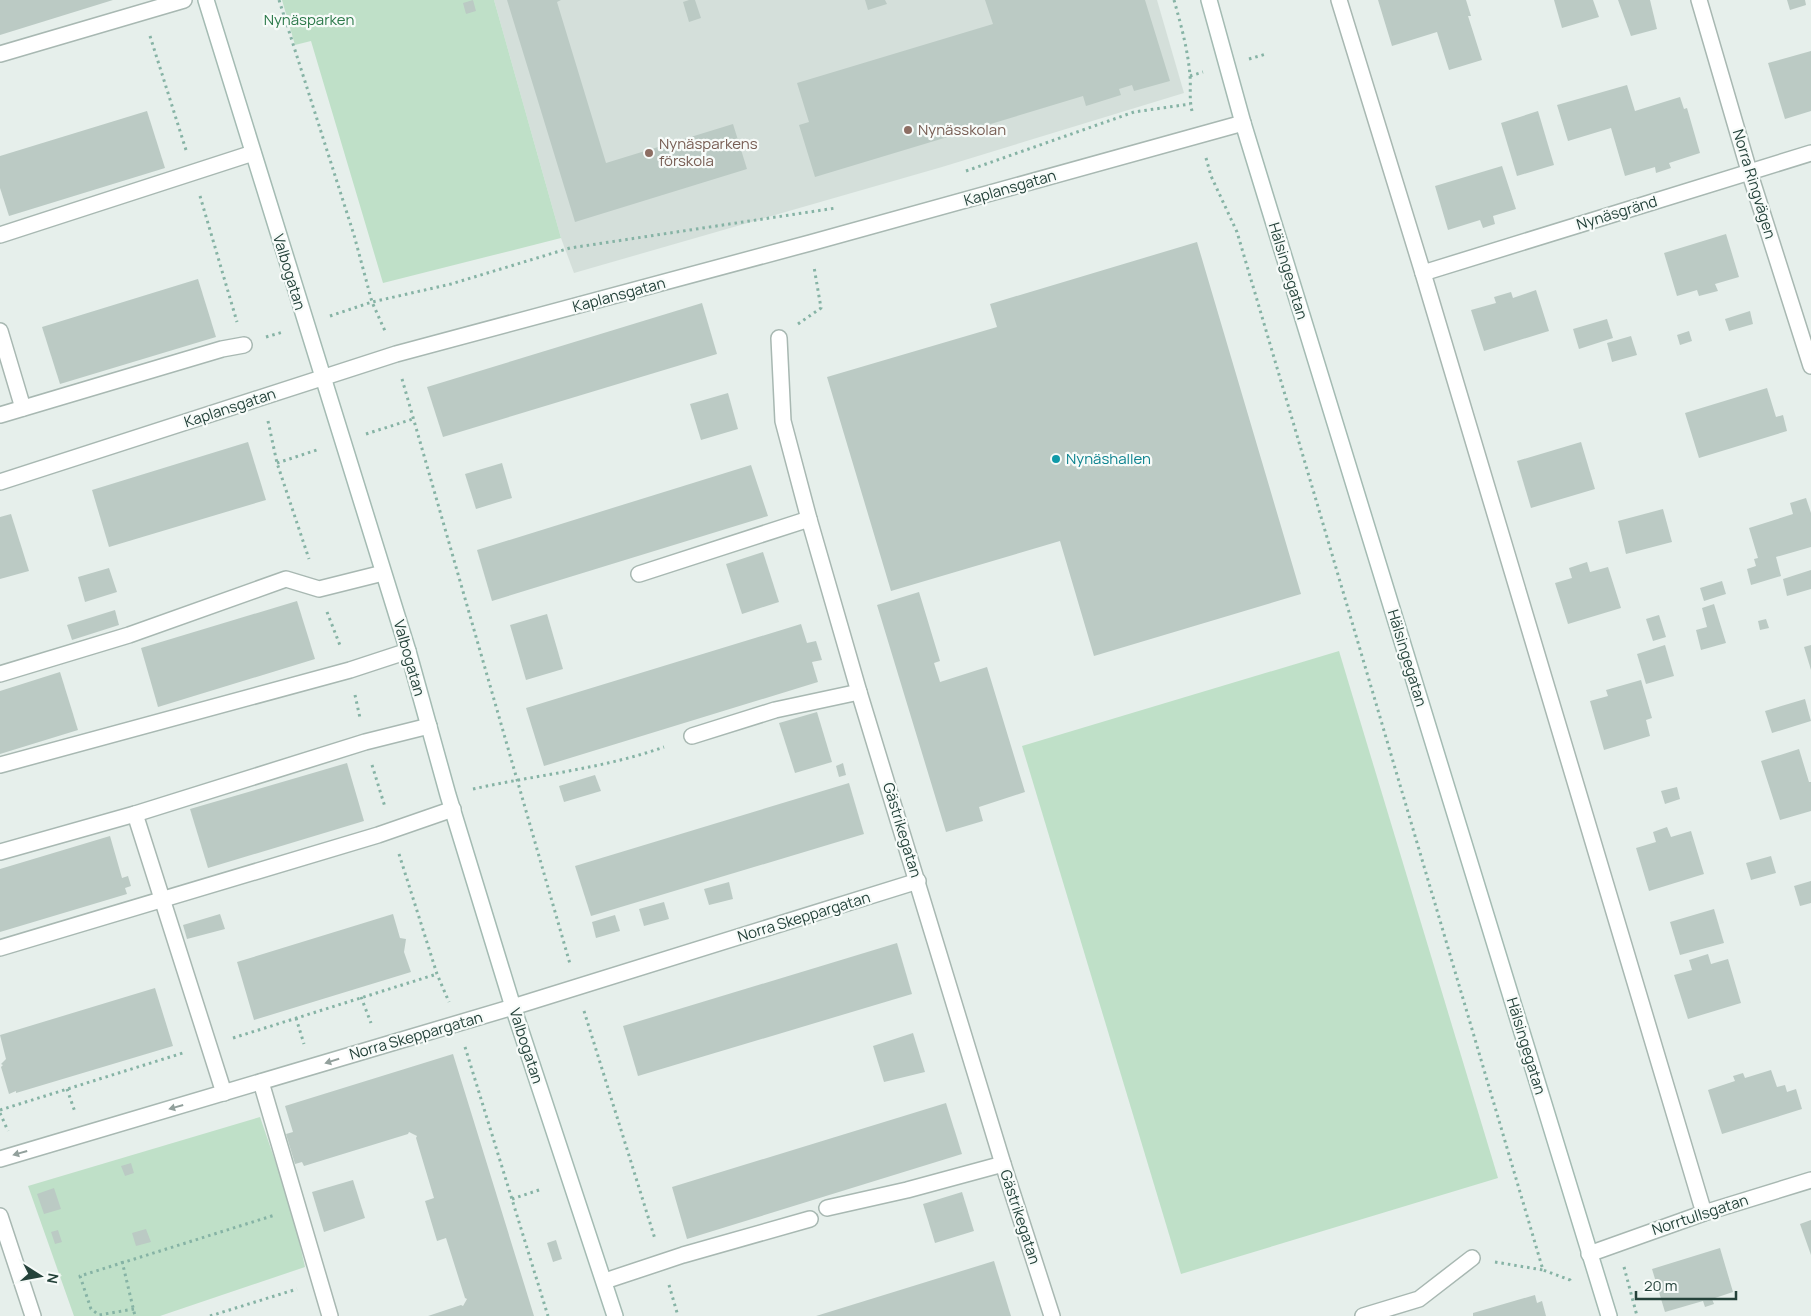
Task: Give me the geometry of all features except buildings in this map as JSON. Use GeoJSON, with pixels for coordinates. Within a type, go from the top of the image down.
{"type":"FeatureCollection","features":[{"type":"Feature","properties":{"kind":"street"},"geometry":{"type":"LineString","coordinates":[[0,54],[184,0]]}},
{"type":"Feature","properties":{"kind":"street","name":"Valbogatan"},"geometry":{"type":"LineString","coordinates":[[206,0],[408,651],[448,795],[513,1007],[615,1316]]}},
{"type":"Feature","properties":{"kind":"street","name":"Hälsingegatan"},"geometry":{"type":"LineString","coordinates":[[1208,0],[1243,123],[1609,1316]]}},
{"type":"Feature","properties":{"kind":"street"},"geometry":{"type":"LineString","coordinates":[[1339,0],[1423,273],[1704,1213]]}},
{"type":"Feature","properties":{"kind":"street","name":"Norra Ringvägen"},"geometry":{"type":"LineString","coordinates":[[1699,0],[1749,171],[1811,366]]}},
{"type":"Feature","properties":{"kind":"street","name":"Kaplansgatan"},"geometry":{"type":"LineString","coordinates":[[0,482],[396,354],[810,243],[1243,123]]}},
{"type":"Feature","properties":{"kind":"street"},"geometry":{"type":"LineString","coordinates":[[0,235],[253,153]]}},
{"type":"Feature","properties":{"kind":"street","name":"Nynäsgränd"},"geometry":{"type":"LineString","coordinates":[[1423,273],[1811,153]]}},
{"type":"Feature","properties":{"kind":"street"},"geometry":{"type":"LineString","coordinates":[[0,331],[23,408]]}},
{"type":"Feature","properties":{"kind":"street","name":"Gästrikegatan"},"geometry":{"type":"LineString","coordinates":[[779,338],[783,421],[809,519],[859,692],[1003,1164],[1052,1316]]}},
{"type":"Feature","properties":{"kind":"street"},"geometry":{"type":"LineString","coordinates":[[0,415],[244,344]]}},
{"type":"Feature","properties":{"kind":"street"},"geometry":{"type":"LineString","coordinates":[[639,574],[809,519]]}},
{"type":"Feature","properties":{"kind":"street"},"geometry":{"type":"LineString","coordinates":[[0,674],[129,635],[286,578],[319,589],[383,573]]}},
{"type":"Feature","properties":{"kind":"street"},"geometry":{"type":"LineString","coordinates":[[0,765],[350,670],[408,651]]}},
{"type":"Feature","properties":{"kind":"street"},"geometry":{"type":"LineString","coordinates":[[692,736],[775,710],[859,692]]}},
{"type":"Feature","properties":{"kind":"street"},"geometry":{"type":"LineString","coordinates":[[0,852],[135,814],[365,742],[428,726]]}},
{"type":"Feature","properties":{"kind":"street"},"geometry":{"type":"LineString","coordinates":[[0,948],[378,835],[453,809]]}},
{"type":"Feature","properties":{"kind":"street"},"geometry":{"type":"LineString","coordinates":[[135,814],[224,1093]]}},
{"type":"Feature","properties":{"kind":"street","name":"Norra Skeppargatan"},"geometry":{"type":"LineString","coordinates":[[0,1159],[513,1007],[918,881]]}},
{"type":"Feature","properties":{"kind":"street"},"geometry":{"type":"LineString","coordinates":[[261,1082],[330,1316]]}},
{"type":"Feature","properties":{"kind":"street"},"geometry":{"type":"LineString","coordinates":[[827,1208],[907,1190],[1003,1164]]}},
{"type":"Feature","properties":{"kind":"street","name":"Norrtullsgatan"},"geometry":{"type":"LineString","coordinates":[[1589,1254],[1704,1213],[1811,1180]]}},
{"type":"Feature","properties":{"kind":"street"},"geometry":{"type":"LineString","coordinates":[[0,1216],[33,1316]]}},
{"type":"Feature","properties":{"kind":"street"},"geometry":{"type":"LineString","coordinates":[[605,1281],[662,1261],[810,1220]]}},
{"type":"Feature","properties":{"kind":"street"},"geometry":{"type":"LineString","coordinates":[[1363,1316],[1419,1299],[1472,1258]]}},
{"type":"Feature","properties":{"kind":"path"},"geometry":{"type":"LineString","coordinates":[[279,0],[354,235],[372,302],[396,354],[516,781],[678,1316]]}},
{"type":"Feature","properties":{"kind":"path"},"geometry":{"type":"LineString","coordinates":[[1174,0],[1182,30],[1190,76],[1190,104],[1211,176],[1237,232],[1543,1270]]}},
{"type":"Feature","properties":{"kind":"path"},"geometry":{"type":"LineString","coordinates":[[960,173],[1134,112],[1190,104]]}},
{"type":"Feature","properties":{"kind":"path"},"geometry":{"type":"LineString","coordinates":[[244,344],[372,302],[451,284],[570,248],[842,207]]}},
{"type":"Feature","properties":{"kind":"path"},"geometry":{"type":"LineString","coordinates":[[779,338],[821,308],[805,213]]}},
{"type":"Feature","properties":{"kind":"path"},"geometry":{"type":"LineString","coordinates":[[448,795],[538,778],[645,754],[664,747]]}},
{"type":"Feature","properties":{"kind":"path"},"geometry":{"type":"LineString","coordinates":[[512,1199],[542,1189]]}},
{"type":"Feature","properties":{"kind":"path"},"geometry":{"type":"LineString","coordinates":[[134,1308],[99,1315],[91,1309],[80,1276],[122,1261],[292,1210],[299,1206]]}},
{"type":"Feature","properties":{"kind":"path"},"geometry":{"type":"LineString","coordinates":[[1617,1243],[1637,1316]]}},
{"type":"Feature","properties":{"kind":"path"},"geometry":{"type":"LineString","coordinates":[[1472,1258],[1543,1270],[1570,1280],[1573,1289]]}},
{"type":"Feature","properties":{"kind":"path"},"geometry":{"type":"LineString","coordinates":[[122,1261],[135,1316]]}},
{"type":"Feature","properties":{"kind":"path"},"geometry":{"type":"LineString","coordinates":[[210,1316],[319,1282]]}},
{"type":"Feature","properties":{"kind":"shaded area"},"geometry":{"type":"Polygon","coordinates":[[[494,0],[1157,0],[1184,93],[942,167],[574,273],[561,238],[494,0]]]}},
{"type":"Feature","properties":{"kind":"green space","name":"Nynäsparken"},"geometry":{"type":"Polygon","coordinates":[[[282,0],[494,0],[561,238],[383,283],[311,41],[295,45],[282,0]]]}},
{"type":"Feature","properties":{"kind":"green space"},"geometry":{"type":"Polygon","coordinates":[[[1339,651],[1498,1178],[1181,1274],[1022,746],[1339,651]]]}},
{"type":"Feature","properties":{"kind":"green space"},"geometry":{"type":"Polygon","coordinates":[[[260,1117],[292,1210],[305,1267],[160,1316],[74,1316],[28,1186],[260,1117]]]}},
{"type":"Feature","properties":{"kind":"place","name":"Nynässkolan"},"geometry":{"type":"Point","coordinates":[908,130]}},
{"type":"Feature","properties":{"kind":"place","name":"Nynäsparkens förskola"},"geometry":{"type":"Point","coordinates":[649,153]}},
{"type":"Feature","properties":{"kind":"place","name":"Nynäshallen"},"geometry":{"type":"Point","coordinates":[1056,459]}}]}
